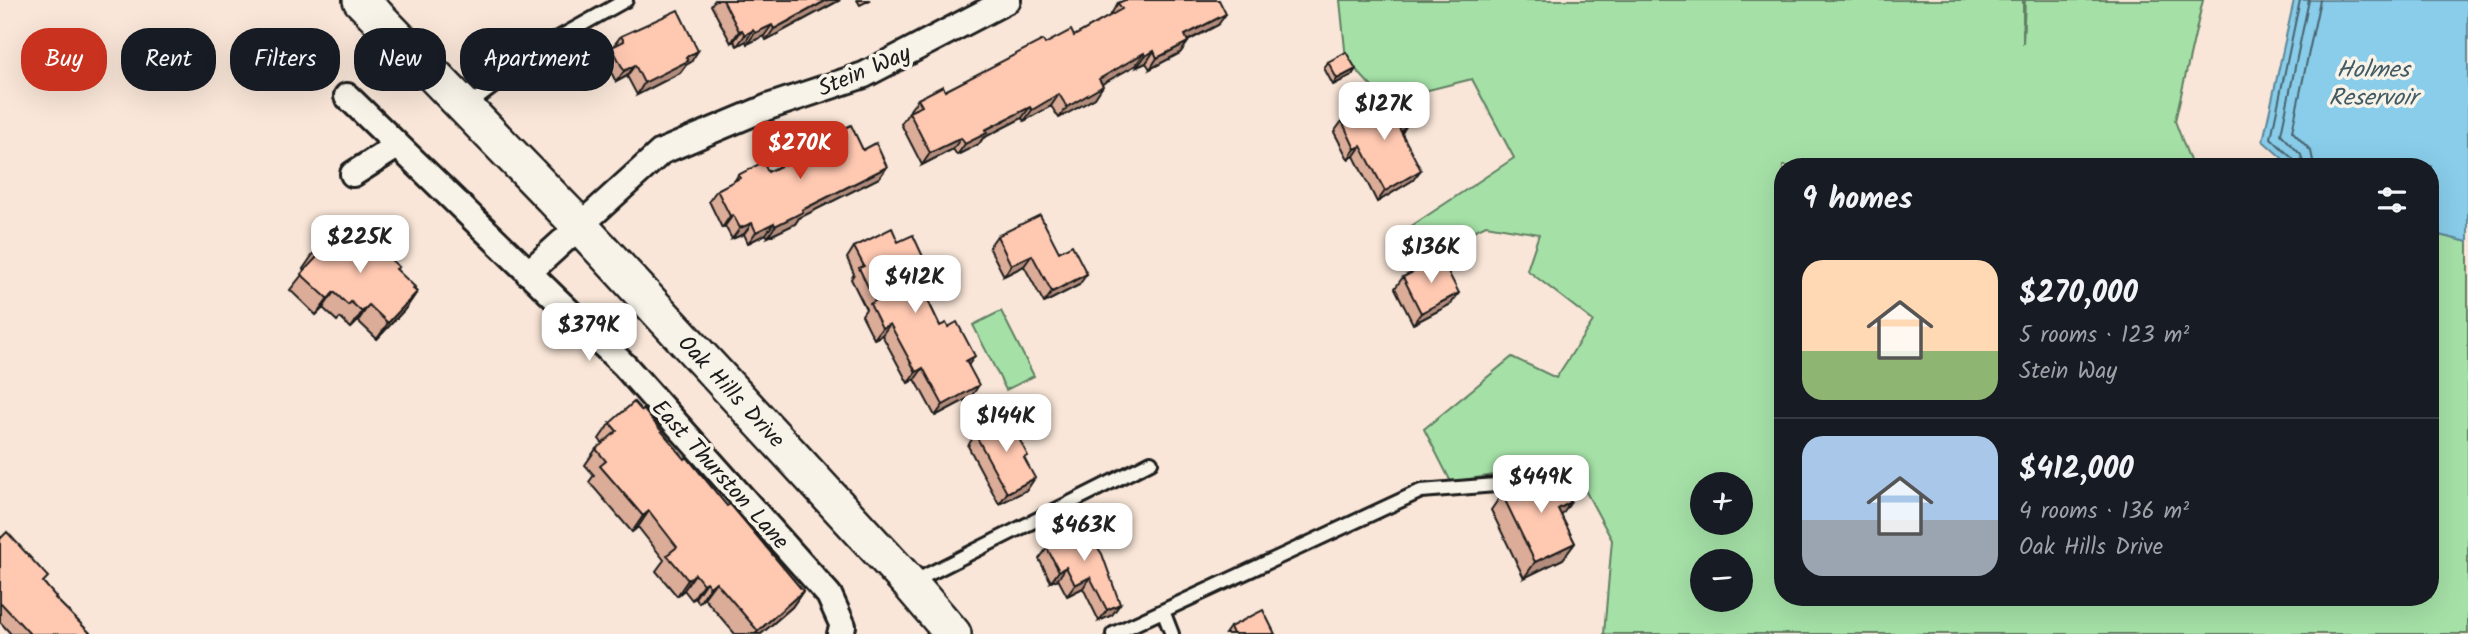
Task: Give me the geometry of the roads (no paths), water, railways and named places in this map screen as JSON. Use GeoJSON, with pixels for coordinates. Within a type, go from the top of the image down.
{"type":"FeatureCollection","features":[{"type":"Feature","properties":{"kind":"main road","name":"Oak Hills Drive"},"geometry":{"type":"LineString","coordinates":[[361,0],[579,225],[953,634]]}},
{"type":"Feature","properties":{"kind":"street","name":"Stein Way"},"geometry":{"type":"LineString","coordinates":[[528,274],[661,152],[768,107],[864,75],[1008,0]]}},
{"type":"Feature","properties":{"kind":"street","name":"East Thurston Lane"},"geometry":{"type":"LineString","coordinates":[[346,96],[634,377],[829,595],[842,630]]}},
{"type":"Feature","properties":{"kind":"street"},"geometry":{"type":"LineString","coordinates":[[353,174],[397,146]]}},
{"type":"Feature","properties":{"kind":"lane"},"geometry":{"type":"LineString","coordinates":[[466,107],[558,38],[626,0]]}},
{"type":"Feature","properties":{"kind":"lane"},"geometry":{"type":"LineString","coordinates":[[909,584],[1152,461]]}},
{"type":"Feature","properties":{"kind":"lane"},"geometry":{"type":"LineString","coordinates":[[1113,634],[1421,491],[1496,485]]}},
{"type":"Feature","properties":{"kind":"lane"},"geometry":{"type":"LineString","coordinates":[[1163,611],[1172,634]]}},
{"type":"Feature","properties":{"kind":"water","name":"Holmes Reservoir"},"geometry":{"type":"Polygon","coordinates":[[[2294,0],[2468,0],[2468,242],[2439,235],[2439,158],[2282,158],[2263,141],[2294,0]]]}}]}
